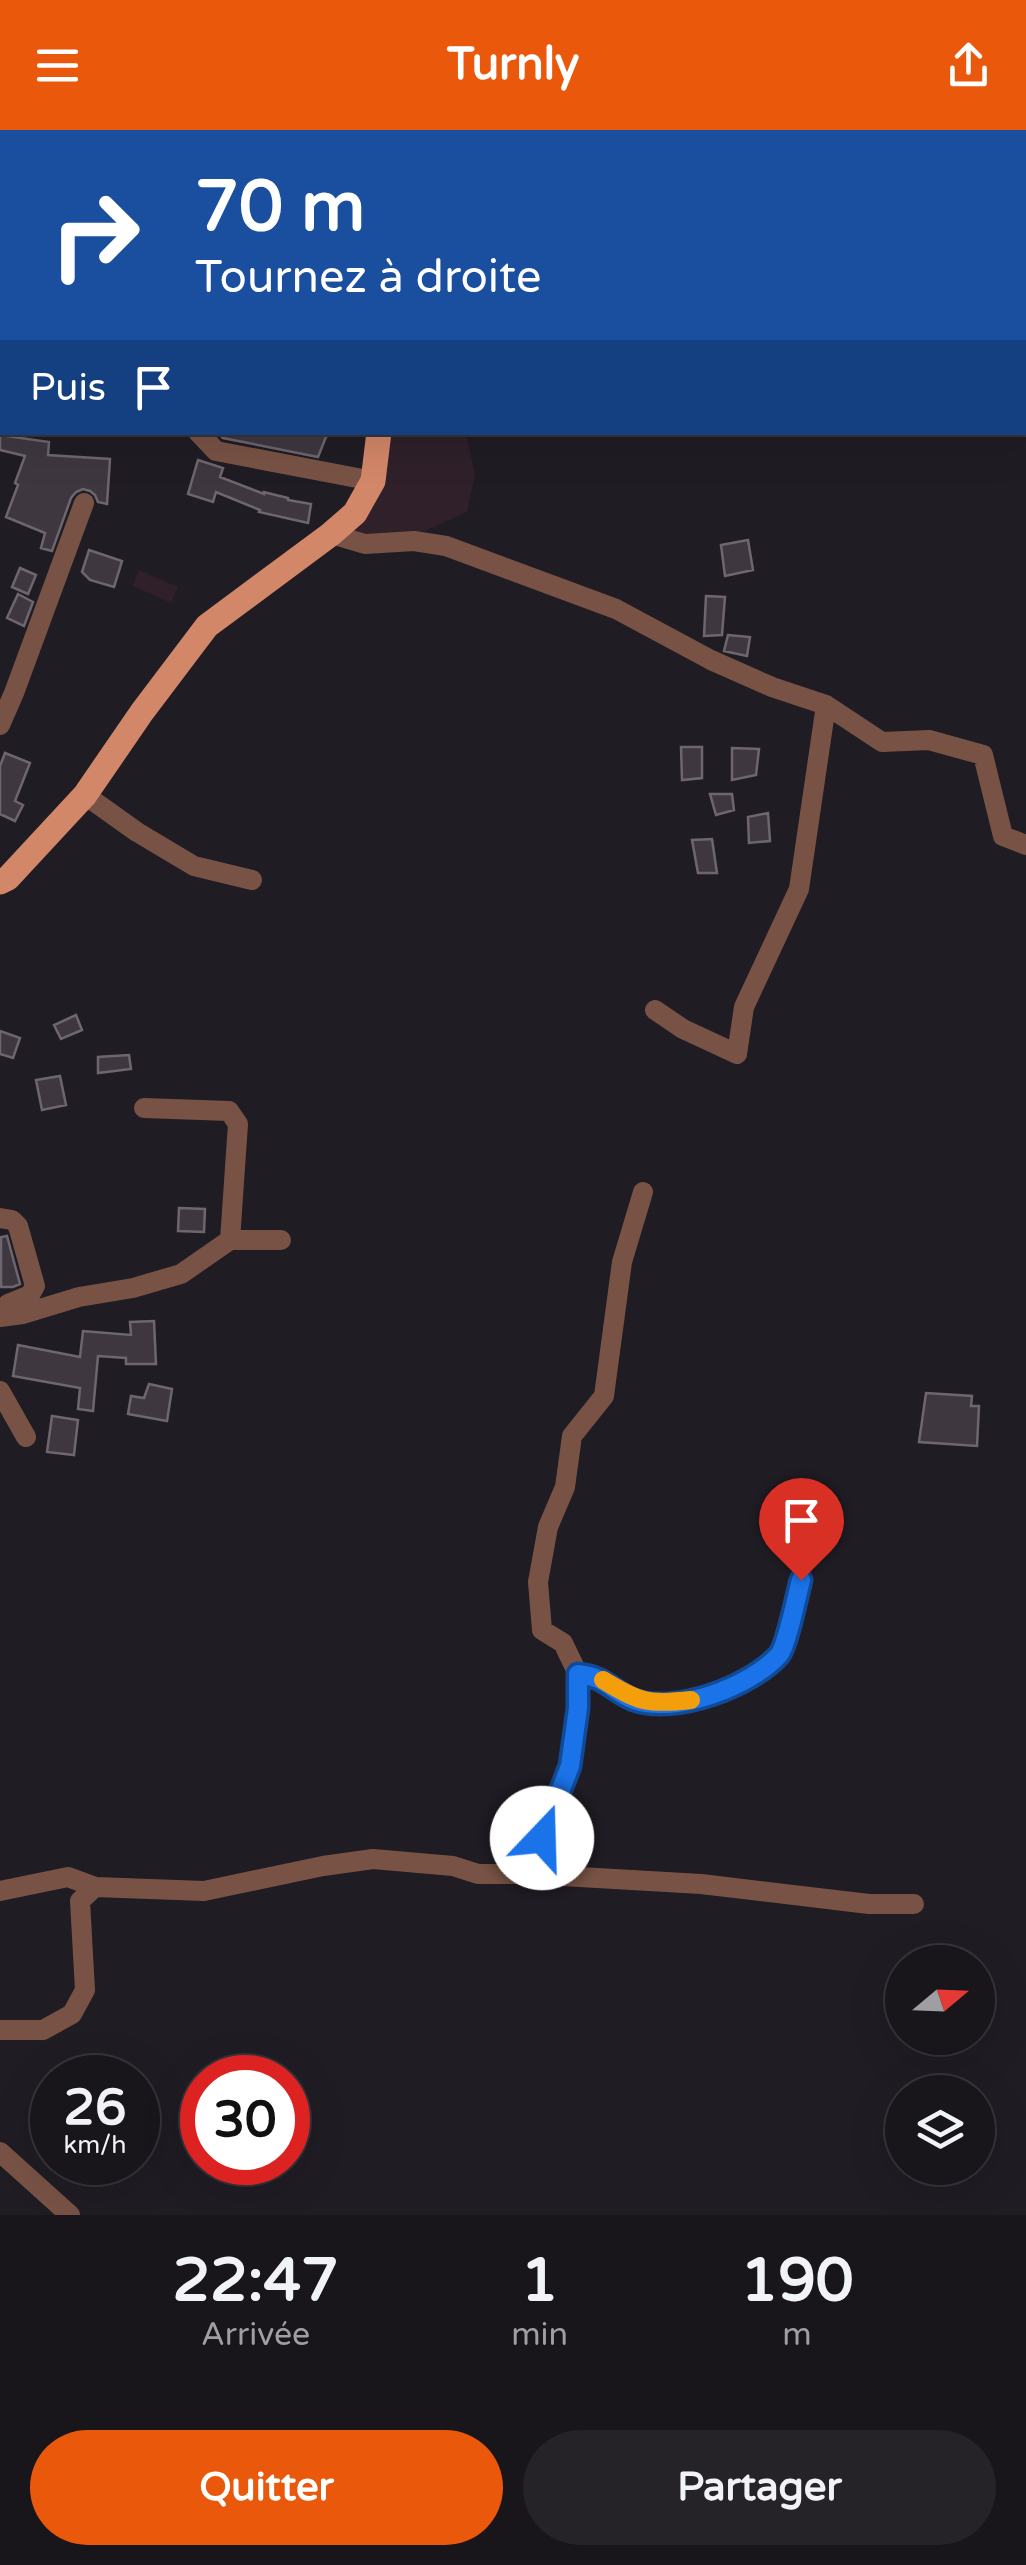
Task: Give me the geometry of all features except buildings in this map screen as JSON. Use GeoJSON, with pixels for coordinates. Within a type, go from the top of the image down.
{"type":"FeatureCollection","features":[{"type":"Feature","properties":{"kind":"main road"},"geometry":{"type":"LineString","coordinates":[[0,882],[85,794],[207,626],[355,513],[373,481],[379,435]]}},
{"type":"Feature","properties":{"kind":"street"},"geometry":{"type":"LineString","coordinates":[[201,435],[216,451],[373,481]]}},
{"type":"Feature","properties":{"kind":"street"},"geometry":{"type":"LineString","coordinates":[[0,724],[84,503]]}},
{"type":"Feature","properties":{"kind":"street"},"geometry":{"type":"LineString","coordinates":[[331,534],[365,544],[414,541],[446,546],[616,609],[710,660],[826,705],[882,742],[929,740],[983,755],[1002,836],[1026,845]]}},
{"type":"Feature","properties":{"kind":"street"},"geometry":{"type":"LineString","coordinates":[[655,1010],[684,1029],[738,1054],[744,1007],[799,889],[826,705]]}},
{"type":"Feature","properties":{"kind":"street"},"geometry":{"type":"LineString","coordinates":[[85,794],[137,832],[194,866],[252,880]]}},
{"type":"Feature","properties":{"kind":"street"},"geometry":{"type":"LineString","coordinates":[[144,1108],[230,1111],[238,1124],[230,1240]]}},
{"type":"Feature","properties":{"kind":"street"},"geometry":{"type":"LineString","coordinates":[[528,1874],[570,1766],[578,1708],[578,1674],[563,1643],[542,1630],[538,1582],[548,1527],[565,1486],[572,1436],[604,1396],[622,1262],[643,1192]]}},
{"type":"Feature","properties":{"kind":"street"},"geometry":{"type":"LineString","coordinates":[[0,1218],[12,1220],[18,1226],[35,1286],[30,1295],[8,1304],[2,1316]]}},
{"type":"Feature","properties":{"kind":"street"},"geometry":{"type":"LineString","coordinates":[[2,1316],[181,1274],[230,1240],[281,1240]]}},
{"type":"Feature","properties":{"kind":"street"},"geometry":{"type":"LineString","coordinates":[[0,1391],[26,1437]]}},
{"type":"Feature","properties":{"kind":"street"},"geometry":{"type":"LineString","coordinates":[[578,1674],[597,1676],[636,1700],[668,1703],[700,1699],[738,1686],[782,1653],[801,1580]]}},
{"type":"Feature","properties":{"kind":"street"},"geometry":{"type":"LineString","coordinates":[[0,1890],[68,1877],[95,1887],[204,1891],[373,1859],[453,1866],[478,1874],[701,1884],[868,1904],[914,1904]]}},
{"type":"Feature","properties":{"kind":"street"},"geometry":{"type":"LineString","coordinates":[[0,2030],[43,2030],[72,2014],[85,1990],[80,1901],[95,1887]]}},
{"type":"Feature","properties":{"kind":"street"},"geometry":{"type":"LineString","coordinates":[[0,2152],[70,2215]]}},
{"type":"Feature","properties":{"kind":"shaded area"},"geometry":{"type":"Polygon","coordinates":[[[382,435],[466,435],[475,475],[467,512],[425,531],[352,534],[376,499],[382,435]]]}},
{"type":"Feature","properties":{"kind":"shaded area"},"geometry":{"type":"Polygon","coordinates":[[[139,570],[178,587],[171,603],[133,586],[139,570]]]}},
{"type":"Feature","properties":{"kind":"slow traffic"},"geometry":{"type":"LineString","coordinates":[[603,1680],[636,1700],[691,1700]]}},
{"type":"Feature","properties":{"kind":"route"},"geometry":{"type":"LineString","coordinates":[[542,1838],[570,1766],[578,1674],[597,1676],[636,1700],[668,1703],[700,1699],[738,1686],[782,1653],[801,1580]]}}]}
